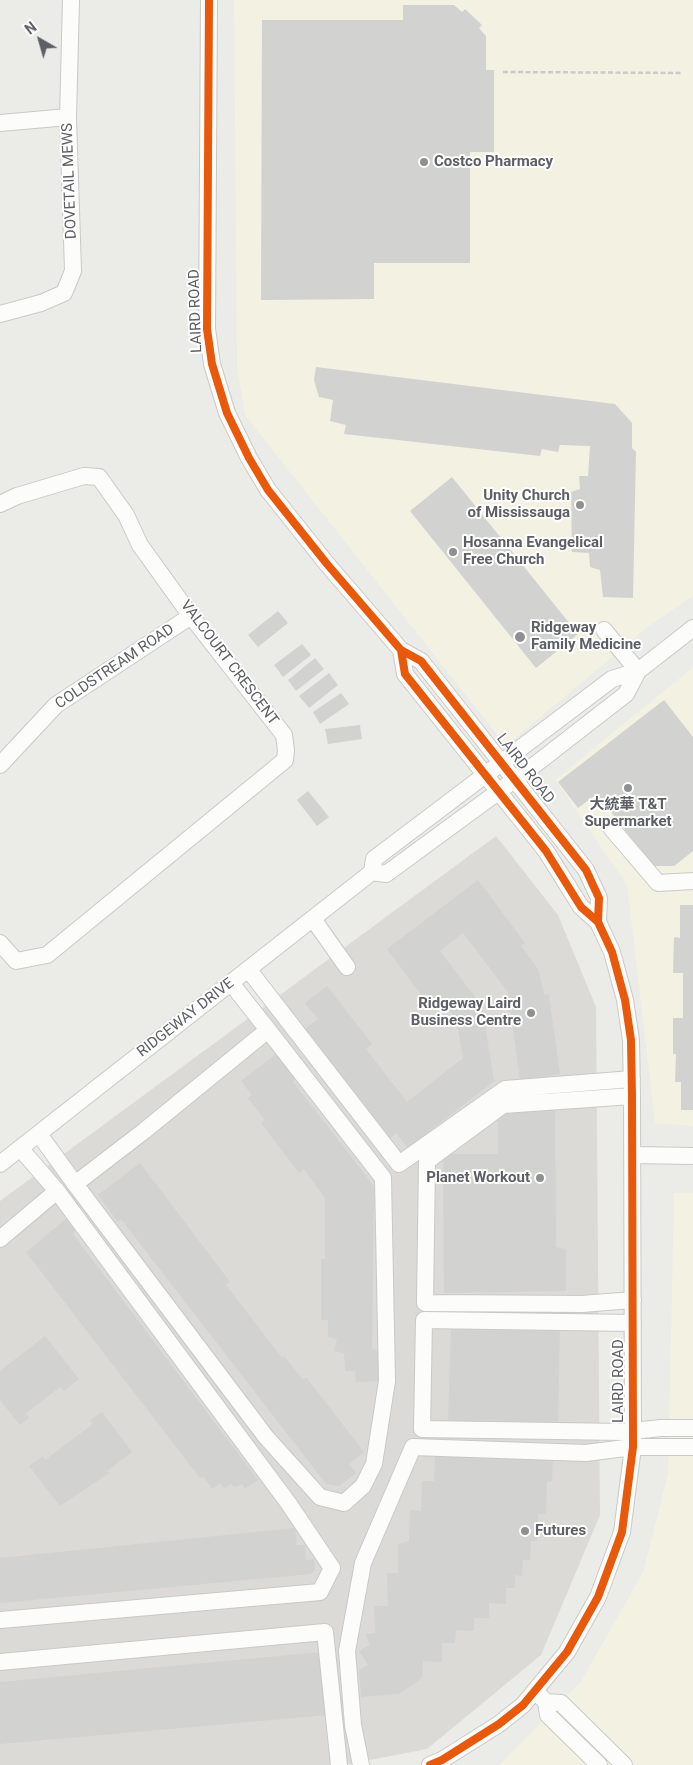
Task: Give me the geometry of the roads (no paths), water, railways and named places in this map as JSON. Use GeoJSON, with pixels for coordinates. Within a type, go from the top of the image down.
{"type":"FeatureCollection","features":[{"type":"Feature","properties":{"kind":"street","name":"DOVETAIL MEWS"},"geometry":{"type":"LineString","coordinates":[[0,314],[41,303],[64,293],[73,271],[68,118],[71,0]]}},
{"type":"Feature","properties":{"kind":"street","name":"LAIRD ROAD"},"geometry":{"type":"LineString","coordinates":[[209,0],[207,329],[212,364],[228,413],[249,458],[268,490],[327,564],[401,650],[421,661],[503,762],[586,870],[599,898],[598,922]]}},
{"type":"Feature","properties":{"kind":"street"},"geometry":{"type":"LineString","coordinates":[[0,123],[68,118]]}},
{"type":"Feature","properties":{"kind":"street","name":"VALCOURT CRESCENT"},"geometry":{"type":"LineString","coordinates":[[0,504],[17,496],[84,476],[99,477],[126,516],[140,545],[191,616],[284,735],[285,760],[47,956],[16,961],[0,943]]}},
{"type":"Feature","properties":{"kind":"street","name":"COLDSTREAM ROAD"},"geometry":{"type":"LineString","coordinates":[[0,766],[56,705],[191,616]]}},
{"type":"Feature","properties":{"kind":"street","name":"RIDGEWAY DRIVE"},"geometry":{"type":"LineString","coordinates":[[0,1164],[372,872],[374,859],[612,679],[638,671],[693,628]]}},
{"type":"Feature","properties":{"kind":"street"},"geometry":{"type":"LineString","coordinates":[[604,630],[638,671]]}},
{"type":"Feature","properties":{"kind":"street","name":"LAIRD ROAD"},"geometry":{"type":"LineString","coordinates":[[401,650],[405,674],[546,852],[581,907],[598,922],[612,952],[626,1000],[631,1040],[633,1447],[622,1532],[598,1597],[567,1652],[523,1705],[499,1724],[442,1760],[430,1765]]}},
{"type":"Feature","properties":{"kind":"street","name":"RIDGEWAY DRIVE"},"geometry":{"type":"LineString","coordinates":[[372,872],[386,874],[516,779],[626,694],[638,671]]}},
{"type":"Feature","properties":{"kind":"street"},"geometry":{"type":"LineString","coordinates":[[612,829],[658,883],[693,881]]}},
{"type":"Feature","properties":{"kind":"street"},"geometry":{"type":"LineString","coordinates":[[313,919],[347,967]]}},
{"type":"Feature","properties":{"kind":"street"},"geometry":{"type":"LineString","coordinates":[[248,969],[398,1164],[505,1089],[582,1081],[632,1079]]}},
{"type":"Feature","properties":{"kind":"street"},"geometry":{"type":"LineString","coordinates":[[39,1134],[266,1437],[320,1497],[344,1503],[363,1486],[374,1464],[387,1381],[383,1178],[231,983]]}},
{"type":"Feature","properties":{"kind":"street"},"geometry":{"type":"LineString","coordinates":[[75,1184],[268,1030]]}},
{"type":"Feature","properties":{"kind":"street"},"geometry":{"type":"LineString","coordinates":[[632,1096],[503,1105],[427,1161],[425,1303],[582,1304],[632,1300]]}},
{"type":"Feature","properties":{"kind":"street"},"geometry":{"type":"LineString","coordinates":[[0,1620],[320,1592],[332,1568],[289,1504],[57,1191],[20,1148]]}},
{"type":"Feature","properties":{"kind":"street"},"geometry":{"type":"LineString","coordinates":[[633,1155],[693,1156]]}},
{"type":"Feature","properties":{"kind":"street"},"geometry":{"type":"LineString","coordinates":[[0,1239],[57,1191]]}},
{"type":"Feature","properties":{"kind":"street"},"geometry":{"type":"LineString","coordinates":[[633,1322],[424,1320],[422,1430],[623,1432],[693,1428]]}},
{"type":"Feature","properties":{"kind":"street"},"geometry":{"type":"LineString","coordinates":[[361,1765],[353,1725],[347,1651],[363,1563],[413,1447],[582,1453],[633,1447],[693,1448]]}},
{"type":"Feature","properties":{"kind":"street"},"geometry":{"type":"LineString","coordinates":[[0,1662],[325,1632],[339,1765]]}},
{"type":"Feature","properties":{"kind":"street"},"geometry":{"type":"LineString","coordinates":[[534,1690],[546,1702],[548,1715],[599,1765]]}},
{"type":"Feature","properties":{"kind":"street"},"geometry":{"type":"LineString","coordinates":[[546,1702],[561,1703],[624,1765]]}},
{"type":"Feature","properties":{"kind":"place","name":"Costco Pharmacy"},"geometry":{"type":"Point","coordinates":[424,162]}},
{"type":"Feature","properties":{"kind":"place","name":"Unity Church of Mississauga"},"geometry":{"type":"Point","coordinates":[580,505]}},
{"type":"Feature","properties":{"kind":"place","name":"Hosanna Evangelical Free Church"},"geometry":{"type":"Point","coordinates":[453,552]}},
{"type":"Feature","properties":{"kind":"place","name":"Ridgeway Family Medicine"},"geometry":{"type":"Point","coordinates":[520,637]}},
{"type":"Feature","properties":{"kind":"place","name":"大統華 T&T Supermarket"},"geometry":{"type":"Point","coordinates":[628,788]}},
{"type":"Feature","properties":{"kind":"place","name":"Ridgeway Laird Business Centre"},"geometry":{"type":"Point","coordinates":[531,1013]}},
{"type":"Feature","properties":{"kind":"place","name":"Planet Workout"},"geometry":{"type":"Point","coordinates":[540,1178]}},
{"type":"Feature","properties":{"kind":"place","name":"Futures"},"geometry":{"type":"Point","coordinates":[525,1531]}}]}
